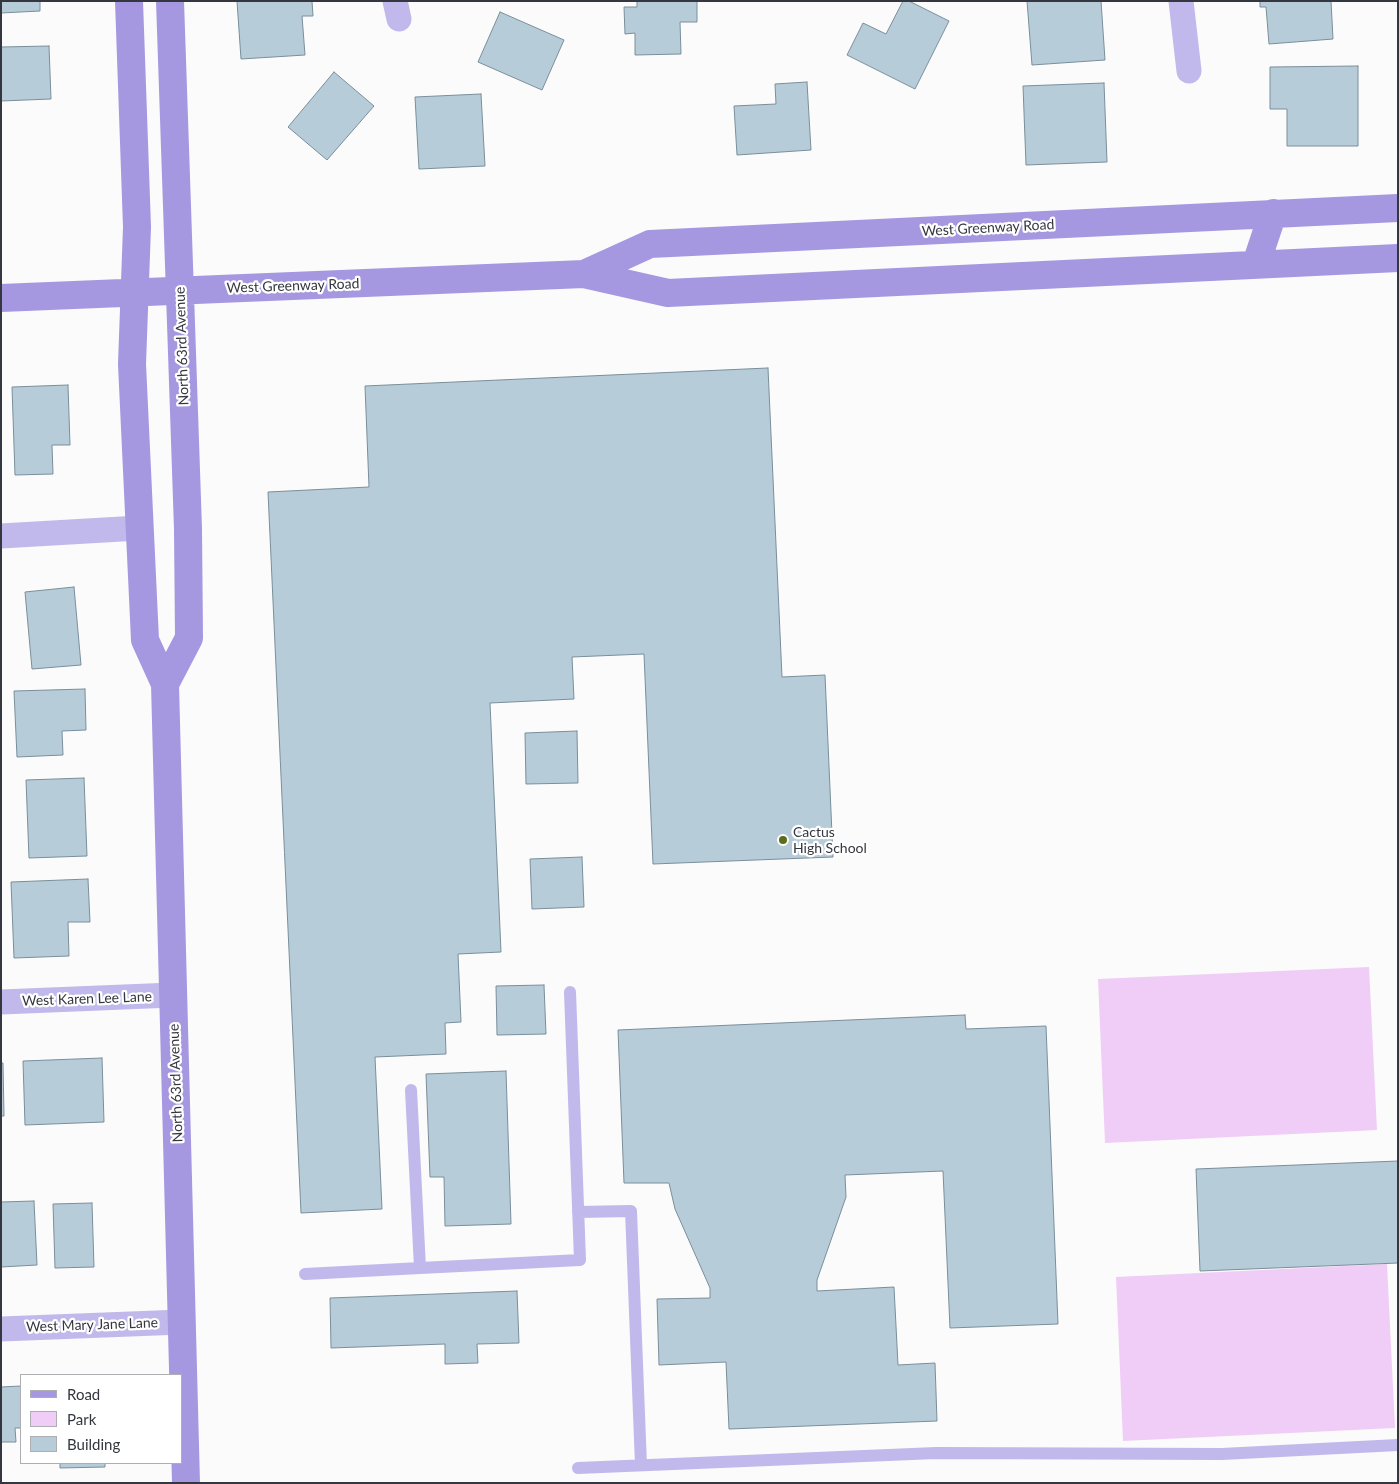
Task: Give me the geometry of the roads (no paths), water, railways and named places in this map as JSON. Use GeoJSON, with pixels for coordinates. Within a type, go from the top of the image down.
{"type":"FeatureCollection","features":[{"type":"Feature","properties":{"kind":"main road","name":"North 63rd Avenue"},"geometry":{"type":"LineString","coordinates":[[128,1],[137,227],[132,364],[145,640],[165,684],[186,1483]]}},
{"type":"Feature","properties":{"kind":"main road","name":"North 63rd Avenue"},"geometry":{"type":"LineString","coordinates":[[165,684],[189,638],[188,529],[170,1]]}},
{"type":"Feature","properties":{"kind":"main road","name":"West Greenway Road"},"geometry":{"type":"LineString","coordinates":[[584,274],[650,244],[1398,208]]}},
{"type":"Feature","properties":{"kind":"main road"},"geometry":{"type":"LineString","coordinates":[[1256,264],[1273,213]]}},
{"type":"Feature","properties":{"kind":"main road","name":"West Greenway Road"},"geometry":{"type":"LineString","coordinates":[[1,298],[584,274],[668,293],[1398,258]]}},
{"type":"Feature","properties":{"kind":"street"},"geometry":{"type":"LineString","coordinates":[[1181,1],[1189,71]]}},
{"type":"Feature","properties":{"kind":"street"},"geometry":{"type":"LineString","coordinates":[[1,536],[139,528]]}},
{"type":"Feature","properties":{"kind":"street","name":"West Karen Lee Lane"},"geometry":{"type":"LineString","coordinates":[[1,1002],[173,995]]}},
{"type":"Feature","properties":{"kind":"street","name":"West Mary Jane Lane"},"geometry":{"type":"LineString","coordinates":[[1,1329],[182,1322]]}},
{"type":"Feature","properties":{"kind":"lane"},"geometry":{"type":"LineString","coordinates":[[305,1274],[580,1260],[570,992]]}},
{"type":"Feature","properties":{"kind":"lane"},"geometry":{"type":"LineString","coordinates":[[411,1090],[420,1268]]}},
{"type":"Feature","properties":{"kind":"lane"},"geometry":{"type":"LineString","coordinates":[[578,1212],[631,1211],[642,1465]]}},
{"type":"Feature","properties":{"kind":"lane"},"geometry":{"type":"LineString","coordinates":[[578,1468],[936,1453],[1222,1454],[1398,1445]]}},
{"type":"Feature","properties":{"kind":"place","name":"Cactus High School"},"geometry":{"type":"Point","coordinates":[783,840]}}]}
